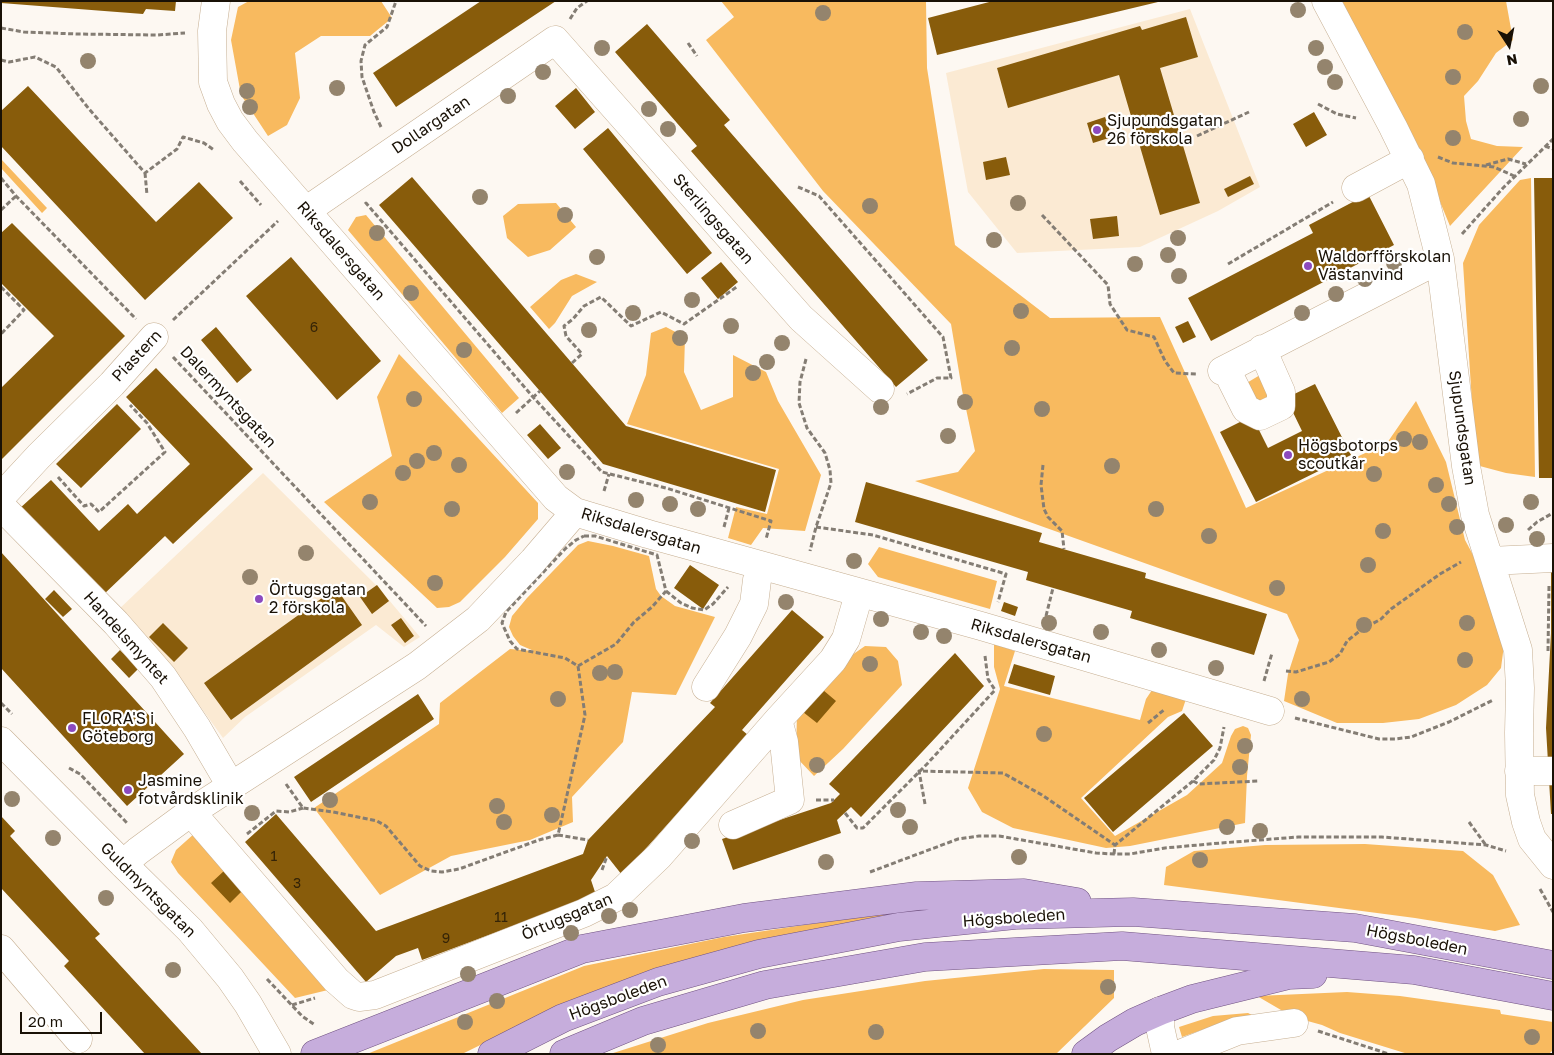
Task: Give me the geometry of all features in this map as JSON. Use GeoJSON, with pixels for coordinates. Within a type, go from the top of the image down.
{"type":"FeatureCollection","features":[{"type":"Feature","properties":{"kind":"main road"},"geometry":{"type":"LineString","coordinates":[[315,1054],[582,949],[744,918],[917,896],[1024,892],[1133,912]]}},
{"type":"Feature","properties":{"kind":"main road","name":"Högsboleden"},"geometry":{"type":"LineString","coordinates":[[492,1054],[563,1018],[658,982],[759,954],[900,927],[1015,915],[1133,912],[1355,928],[1553,966]]}},
{"type":"Feature","properties":{"kind":"main road","name":"Högsboleden"},"geometry":{"type":"LineString","coordinates":[[564,1054],[643,1021],[765,985],[925,957],[1122,946],[1414,970],[1553,996]]}},
{"type":"Feature","properties":{"kind":"main road"},"geometry":{"type":"LineString","coordinates":[[1086,1054],[1134,1022],[1160,1011],[1218,992],[1290,975],[1414,970]]}},
{"type":"Feature","properties":{"kind":"street","name":"Riksdalersgatan"},"geometry":{"type":"LineString","coordinates":[[216,1],[212,31],[213,82],[220,104],[296,217],[556,498],[575,512],[648,534],[763,555],[860,594],[989,617],[1226,698],[1266,699]]}},
{"type":"Feature","properties":{"kind":"street","name":"Sjupundsgatan"},"geometry":{"type":"LineString","coordinates":[[1326,1],[1421,184],[1440,259],[1466,466],[1475,515],[1518,650],[1520,795],[1532,839],[1553,865]]}},
{"type":"Feature","properties":{"kind":"street","name":"Dollargatan"},"geometry":{"type":"LineString","coordinates":[[296,217],[556,40]]}},
{"type":"Feature","properties":{"kind":"street","name":"Sterlingsgatan"},"geometry":{"type":"LineString","coordinates":[[556,40],[802,318],[880,389]]}},
{"type":"Feature","properties":{"kind":"street"},"geometry":{"type":"LineString","coordinates":[[1356,188],[1405,150]]}},
{"type":"Feature","properties":{"kind":"street"},"geometry":{"type":"LineString","coordinates":[[1262,349],[1281,392],[1281,406],[1260,416],[1246,408],[1224,370],[1262,349],[1440,259]]}},
{"type":"Feature","properties":{"kind":"street","name":"Piastern"},"geometry":{"type":"LineString","coordinates":[[1,497],[39,456],[112,384],[154,337]]}},
{"type":"Feature","properties":{"kind":"street","name":"Handelsmyntet"},"geometry":{"type":"LineString","coordinates":[[1,506],[116,623],[163,677],[197,728],[231,786]]}},
{"type":"Feature","properties":{"kind":"street"},"geometry":{"type":"LineString","coordinates":[[122,864],[191,812],[417,666],[478,619],[533,561],[575,512]]}},
{"type":"Feature","properties":{"kind":"street"},"geometry":{"type":"LineString","coordinates":[[706,687],[738,636],[754,604],[763,555]]}},
{"type":"Feature","properties":{"kind":"street"},"geometry":{"type":"LineString","coordinates":[[1488,556],[1551,570]]}},
{"type":"Feature","properties":{"kind":"street","name":"Örtugsgatan"},"geometry":{"type":"LineString","coordinates":[[191,812],[336,980],[353,995],[359,997],[375,995],[584,913],[616,897],[659,856],[833,660],[846,639],[860,594]]}},
{"type":"Feature","properties":{"kind":"street"},"geometry":{"type":"LineString","coordinates":[[733,825],[790,800],[784,742],[778,720]]}},
{"type":"Feature","properties":{"kind":"street","name":"Guldmyntsgatan"},"geometry":{"type":"LineString","coordinates":[[1,740],[122,864],[190,930],[230,978],[248,1004],[277,1054]]}},
{"type":"Feature","properties":{"kind":"street"},"geometry":{"type":"LineString","coordinates":[[1519,772],[1553,771]]}},
{"type":"Feature","properties":{"kind":"street"},"geometry":{"type":"LineString","coordinates":[[1,949],[78,1039]]}},
{"type":"Feature","properties":{"kind":"street"},"geometry":{"type":"LineString","coordinates":[[1160,1011],[1160,1027],[1166,1054]]}},
{"type":"Feature","properties":{"kind":"street"},"geometry":{"type":"LineString","coordinates":[[1180,1054],[1237,1032],[1294,1023]]}},
{"type":"Feature","properties":{"kind":"path"},"geometry":{"type":"LineString","coordinates":[[396,1],[387,27],[365,45],[361,61],[362,77],[374,112],[384,133],[397,147]]}},
{"type":"Feature","properties":{"kind":"path"},"geometry":{"type":"LineString","coordinates":[[1,28],[24,32],[77,34],[157,35],[212,31]]}},
{"type":"Feature","properties":{"kind":"path"},"geometry":{"type":"LineString","coordinates":[[688,43],[697,56]]}},
{"type":"Feature","properties":{"kind":"path"},"geometry":{"type":"LineString","coordinates":[[1,60],[9,62],[35,57],[56,67],[89,110],[145,173],[147,195]]}},
{"type":"Feature","properties":{"kind":"path"},"geometry":{"type":"LineString","coordinates":[[1197,136],[1249,112]]}},
{"type":"Feature","properties":{"kind":"path"},"geometry":{"type":"LineString","coordinates":[[145,173],[178,149],[183,136],[204,143],[218,153]]}},
{"type":"Feature","properties":{"kind":"path"},"geometry":{"type":"LineString","coordinates":[[1440,259],[1514,176],[1553,138]]}},
{"type":"Feature","properties":{"kind":"path"},"geometry":{"type":"LineString","coordinates":[[1544,146],[1553,149]]}},
{"type":"Feature","properties":{"kind":"path"},"geometry":{"type":"LineString","coordinates":[[1405,150],[1453,163],[1494,167],[1514,176]]}},
{"type":"Feature","properties":{"kind":"path"},"geometry":{"type":"LineString","coordinates":[[1483,166],[1508,160],[1526,164]]}},
{"type":"Feature","properties":{"kind":"path"},"geometry":{"type":"LineString","coordinates":[[236,176],[265,209]]}},
{"type":"Feature","properties":{"kind":"path","name":"Dalermyntsgatan"},"geometry":{"type":"LineString","coordinates":[[1,178],[16,196],[154,337],[429,629]]}},
{"type":"Feature","properties":{"kind":"path"},"geometry":{"type":"LineString","coordinates":[[798,187],[819,196],[943,337],[951,378],[937,378],[901,397],[887,396],[880,389]]}},
{"type":"Feature","properties":{"kind":"path"},"geometry":{"type":"LineString","coordinates":[[1228,264],[1356,188]]}},
{"type":"Feature","properties":{"kind":"path"},"geometry":{"type":"LineString","coordinates":[[1,210],[16,196]]}},
{"type":"Feature","properties":{"kind":"path"},"geometry":{"type":"LineString","coordinates":[[359,208],[366,203],[533,397],[602,472],[666,488],[771,521],[763,555]]}},
{"type":"Feature","properties":{"kind":"path"},"geometry":{"type":"LineString","coordinates":[[272,215],[278,220],[296,217]]}},
{"type":"Feature","properties":{"kind":"path"},"geometry":{"type":"LineString","coordinates":[[1042,216],[1108,285],[1110,304],[1127,330],[1154,337],[1165,361],[1174,373],[1195,375],[1224,370]]}},
{"type":"Feature","properties":{"kind":"path","name":"Piastern"},"geometry":{"type":"LineString","coordinates":[[154,337],[278,220]]}},
{"type":"Feature","properties":{"kind":"path"},"geometry":{"type":"LineString","coordinates":[[572,363],[582,354],[566,336],[564,326],[584,306],[602,297],[631,326],[661,312],[684,324],[758,270]]}},
{"type":"Feature","properties":{"kind":"path"},"geometry":{"type":"LineString","coordinates":[[1,286],[24,310],[1,334]]}},
{"type":"Feature","properties":{"kind":"path"},"geometry":{"type":"LineString","coordinates":[[809,556],[816,527],[831,483],[830,470],[825,454],[807,428],[799,403],[800,382],[804,361],[813,348],[824,339]]}},
{"type":"Feature","properties":{"kind":"path"},"geometry":{"type":"LineString","coordinates":[[39,456],[84,506],[90,504],[99,512],[165,452],[147,423],[112,384]]}},
{"type":"Feature","properties":{"kind":"path"},"geometry":{"type":"LineString","coordinates":[[513,416],[540,391]]}},
{"type":"Feature","properties":{"kind":"path"},"geometry":{"type":"LineString","coordinates":[[1042,465],[1041,485],[1044,509],[1048,517],[1062,531],[1064,549]]}},
{"type":"Feature","properties":{"kind":"path"},"geometry":{"type":"LineString","coordinates":[[723,531],[729,508]]}},
{"type":"Feature","properties":{"kind":"path"},"geometry":{"type":"LineString","coordinates":[[816,527],[873,535],[1006,574],[989,617],[988,677],[995,690],[863,828],[858,828],[845,813]]}},
{"type":"Feature","properties":{"kind":"path"},"geometry":{"type":"LineString","coordinates":[[578,666],[565,658],[517,649],[510,642],[502,623],[506,612],[521,595],[576,540],[584,536],[596,536],[657,555],[666,591],[681,603],[692,608],[704,610],[713,604],[731,583]]}},
{"type":"Feature","properties":{"kind":"path"},"geometry":{"type":"LineString","coordinates":[[1286,671],[1296,672],[1329,662],[1340,654],[1347,641],[1361,630],[1381,619],[1391,609],[1425,585],[1458,564],[1488,556]]}},
{"type":"Feature","properties":{"kind":"path"},"geometry":{"type":"LineString","coordinates":[[1549,630],[1551,570]]}},
{"type":"Feature","properties":{"kind":"path"},"geometry":{"type":"LineString","coordinates":[[1044,623],[1054,588]]}},
{"type":"Feature","properties":{"kind":"path"},"geometry":{"type":"LineString","coordinates":[[578,666],[616,644],[634,622],[652,607],[666,591]]}},
{"type":"Feature","properties":{"kind":"path"},"geometry":{"type":"LineString","coordinates":[[1272,653],[1266,699],[1327,727],[1379,739],[1395,740],[1450,722],[1485,703],[1520,688]]}},
{"type":"Feature","properties":{"kind":"path"},"geometry":{"type":"LineString","coordinates":[[558,835],[584,715],[578,666]]}},
{"type":"Feature","properties":{"kind":"path"},"geometry":{"type":"LineString","coordinates":[[1114,854],[1116,845],[1193,781],[1214,760],[1220,748],[1225,723],[1226,698]]}},
{"type":"Feature","properties":{"kind":"path"},"geometry":{"type":"LineString","coordinates":[[919,771],[925,804]]}},
{"type":"Feature","properties":{"kind":"path"},"geometry":{"type":"LineString","coordinates":[[919,771],[1003,773],[1042,795],[1116,845]]}},
{"type":"Feature","properties":{"kind":"path"},"geometry":{"type":"LineString","coordinates":[[283,780],[303,808]]}},
{"type":"Feature","properties":{"kind":"path"},"geometry":{"type":"LineString","coordinates":[[1193,781],[1199,784],[1260,781]]}},
{"type":"Feature","properties":{"kind":"path"},"geometry":{"type":"LineString","coordinates":[[226,854],[276,811],[289,812],[303,808],[377,821],[386,826],[420,866],[437,872],[459,869],[558,835],[588,840]]}},
{"type":"Feature","properties":{"kind":"path"},"geometry":{"type":"LineString","coordinates":[[1469,822],[1486,845]]}},
{"type":"Feature","properties":{"kind":"shaded area"},"geometry":{"type":"Polygon","coordinates":[[[249,1],[381,1],[392,18],[370,36],[321,36],[295,53],[300,98],[287,125],[268,136],[241,95],[231,40],[238,7],[249,1]]]}},
{"type":"Feature","properties":{"kind":"shaded area"},"geometry":{"type":"Polygon","coordinates":[[[721,1],[926,1],[927,68],[955,245],[1050,318],[1160,317],[1246,508],[1387,443],[1416,401],[1446,462],[1465,540],[1479,566],[1504,645],[1501,668],[1487,685],[1456,705],[1419,719],[1383,723],[1337,723],[1284,701],[1288,674],[1299,640],[1287,614],[915,481],[958,472],[975,451],[951,324],[823,191],[706,40],[734,17],[721,1]]]}},
{"type":"Feature","properties":{"kind":"shaded area"},"geometry":{"type":"Polygon","coordinates":[[[1342,1],[1506,1],[1513,40],[1496,53],[1478,81],[1464,96],[1466,121],[1471,139],[1497,146],[1523,147],[1450,226],[1426,168],[1342,1]]]}},
{"type":"Feature","properties":{"kind":"shaded area","name":"Sjupundsgatan 26 förskola"},"geometry":{"type":"Polygon","coordinates":[[[1190,9],[1260,187],[1218,211],[1140,247],[1017,253],[968,192],[946,73],[1190,9]]]}},
{"type":"Feature","properties":{"kind":"shaded area"},"geometry":{"type":"Polygon","coordinates":[[[1,159],[47,208],[42,213],[1,168],[1,159]]]}},
{"type":"Feature","properties":{"kind":"shaded area"},"geometry":{"type":"Polygon","coordinates":[[[1531,178],[1535,477],[1506,473],[1476,465],[1463,263],[1479,225],[1520,180],[1531,178]]]}},
{"type":"Feature","properties":{"kind":"shaded area"},"geometry":{"type":"Polygon","coordinates":[[[556,203],[576,227],[550,250],[528,257],[507,238],[503,216],[518,204],[556,203]]]}},
{"type":"Feature","properties":{"kind":"shaded area"},"geometry":{"type":"Polygon","coordinates":[[[366,215],[519,398],[502,413],[348,230],[356,217],[366,215]]]}},
{"type":"Feature","properties":{"kind":"shaded area"},"geometry":{"type":"Polygon","coordinates":[[[576,274],[597,282],[572,296],[549,329],[530,307],[561,280],[576,274]]]}},
{"type":"Feature","properties":{"kind":"shaded area"},"geometry":{"type":"Polygon","coordinates":[[[666,327],[685,337],[684,372],[701,410],[733,397],[733,355],[766,372],[778,401],[821,475],[805,531],[763,528],[751,545],[728,538],[736,507],[767,514],[779,469],[627,424],[646,375],[651,333],[666,327]]]}},
{"type":"Feature","properties":{"kind":"shaded area"},"geometry":{"type":"Polygon","coordinates":[[[399,354],[538,503],[538,519],[505,557],[460,602],[449,607],[437,608],[324,502],[392,456],[377,397],[399,354]]]}},
{"type":"Feature","properties":{"kind":"shaded area"},"geometry":{"type":"Polygon","coordinates":[[[1260,375],[1276,392],[1260,412],[1245,384],[1260,375]]]}},
{"type":"Feature","properties":{"kind":"shaded area","name":"Örtugsgatan 2 förskola"},"geometry":{"type":"Polygon","coordinates":[[[263,473],[378,587],[420,637],[404,647],[376,625],[245,717],[223,738],[176,673],[118,610],[263,473]]]}},
{"type":"Feature","properties":{"kind":"shaded area"},"geometry":{"type":"Polygon","coordinates":[[[588,541],[649,556],[656,589],[661,596],[675,606],[715,617],[676,695],[632,692],[623,742],[572,797],[573,822],[530,840],[451,856],[380,895],[314,808],[439,724],[440,703],[510,649],[534,651],[520,645],[513,636],[509,627],[512,616],[578,545],[588,541]]]}},
{"type":"Feature","properties":{"kind":"shaded area"},"geometry":{"type":"Polygon","coordinates":[[[879,547],[997,581],[990,609],[878,577],[868,564],[879,547]]]}},
{"type":"Feature","properties":{"kind":"shaded area"},"geometry":{"type":"Polygon","coordinates":[[[994,644],[1015,651],[1004,686],[1140,720],[1146,699],[1152,690],[1186,699],[1182,711],[1168,717],[1081,798],[1115,836],[1187,795],[1222,763],[1231,736],[1235,729],[1243,726],[1248,728],[1251,735],[1245,823],[1130,846],[1106,848],[1013,828],[982,812],[968,788],[1000,689],[994,667],[994,644]]]}},
{"type":"Feature","properties":{"kind":"shaded area"},"geometry":{"type":"Polygon","coordinates":[[[865,646],[886,647],[898,661],[902,685],[843,749],[814,776],[796,757],[797,712],[842,662],[865,646]]]}},
{"type":"Feature","properties":{"kind":"shaded area"},"geometry":{"type":"Polygon","coordinates":[[[195,833],[328,990],[295,998],[178,873],[171,862],[176,850],[195,833]]]}},
{"type":"Feature","properties":{"kind":"shaded area"},"geometry":{"type":"Polygon","coordinates":[[[1365,844],[1463,851],[1493,875],[1520,925],[1495,931],[1415,918],[1164,885],[1166,867],[1194,851],[1265,845],[1365,844]]]}},
{"type":"Feature","properties":{"kind":"shaded area"},"geometry":{"type":"Polygon","coordinates":[[[911,909],[910,914],[507,1032],[462,1054],[367,1054],[584,966],[724,937],[911,909]]]}},
{"type":"Feature","properties":{"kind":"shaded area"},"geometry":{"type":"Polygon","coordinates":[[[1044,969],[1114,970],[1114,998],[1056,1054],[610,1054],[708,1023],[803,1000],[925,981],[1044,969]]]}},
{"type":"Feature","properties":{"kind":"shaded area"},"geometry":{"type":"Polygon","coordinates":[[[1347,992],[1400,996],[1500,1010],[1501,1014],[1553,1022],[1553,1050],[1549,1054],[1408,1054],[1293,1017],[1257,996],[1347,992]]]}},
{"type":"Feature","properties":{"kind":"shaded area"},"geometry":{"type":"Polygon","coordinates":[[[1248,1013],[1258,1018],[1216,1025],[1182,1037],[1179,1027],[1213,1016],[1248,1013]]]}},
{"type":"Feature","properties":{"kind":"building"},"geometry":{"type":"Polygon","coordinates":[[[1,1],[176,1],[175,11],[146,9],[143,14],[1,3],[1,1]]]}},
{"type":"Feature","properties":{"kind":"building"},"geometry":{"type":"Polygon","coordinates":[[[481,1],[556,1],[396,107],[373,73],[481,1]]]}},
{"type":"Feature","properties":{"kind":"building"},"geometry":{"type":"Polygon","coordinates":[[[993,1],[1158,2],[937,55],[928,18],[993,1]]]}},
{"type":"Feature","properties":{"kind":"building"},"geometry":{"type":"Polygon","coordinates":[[[1186,17],[1198,57],[1160,68],[1200,203],[1160,215],[1119,75],[1008,108],[997,68],[1140,26],[1142,30],[1186,17]]]}},
{"type":"Feature","properties":{"kind":"building"},"geometry":{"type":"Polygon","coordinates":[[[647,24],[730,120],[724,125],[928,360],[896,387],[691,151],[697,146],[615,52],[647,24]]]}},
{"type":"Feature","properties":{"kind":"building"},"geometry":{"type":"Polygon","coordinates":[[[28,86],[156,222],[199,182],[233,218],[145,300],[1,146],[1,111],[28,86]]]}},
{"type":"Feature","properties":{"kind":"building"},"geometry":{"type":"Polygon","coordinates":[[[576,88],[595,112],[575,129],[555,106],[576,88]]]}},
{"type":"Feature","properties":{"kind":"building"},"geometry":{"type":"Polygon","coordinates":[[[1314,112],[1327,135],[1306,147],[1293,124],[1314,112]]]}},
{"type":"Feature","properties":{"kind":"building"},"geometry":{"type":"Polygon","coordinates":[[[1105,117],[1112,137],[1093,143],[1087,123],[1105,117]]]}},
{"type":"Feature","properties":{"kind":"building"},"geometry":{"type":"Polygon","coordinates":[[[608,128],[712,253],[687,274],[583,149],[608,128]]]}},
{"type":"Feature","properties":{"kind":"building"},"geometry":{"type":"Polygon","coordinates":[[[1006,157],[1010,175],[986,180],[983,162],[1006,157]]]}},
{"type":"Feature","properties":{"kind":"building"},"geometry":{"type":"Polygon","coordinates":[[[1250,176],[1254,184],[1228,197],[1224,189],[1250,176]]]}},
{"type":"Feature","properties":{"kind":"building"},"geometry":{"type":"Polygon","coordinates":[[[412,177],[626,426],[776,470],[765,512],[603,464],[379,205],[412,177]]]}},
{"type":"Feature","properties":{"kind":"building"},"geometry":{"type":"Polygon","coordinates":[[[1534,178],[1553,178],[1553,478],[1539,478],[1534,178]]]}},
{"type":"Feature","properties":{"kind":"building"},"geometry":{"type":"Polygon","coordinates":[[[1368,194],[1394,245],[1211,341],[1188,298],[1313,233],[1309,225],[1368,194]]]}},
{"type":"Feature","properties":{"kind":"building"},"geometry":{"type":"Polygon","coordinates":[[[1117,216],[1119,236],[1093,239],[1090,219],[1117,216]]]}},
{"type":"Feature","properties":{"kind":"building"},"geometry":{"type":"Polygon","coordinates":[[[12,223],[125,336],[1,460],[1,388],[54,336],[1,283],[1,233],[12,223]]]}},
{"type":"Feature","properties":{"kind":"building"},"geometry":{"type":"Polygon","coordinates":[[[291,257],[381,361],[337,400],[246,296],[291,257]]]}},
{"type":"Feature","properties":{"kind":"building"},"geometry":{"type":"Polygon","coordinates":[[[721,262],[738,282],[718,299],[701,278],[721,262]]]}},
{"type":"Feature","properties":{"kind":"building"},"geometry":{"type":"Polygon","coordinates":[[[1188,321],[1196,337],[1183,343],[1175,327],[1188,321]]]}},
{"type":"Feature","properties":{"kind":"building"},"geometry":{"type":"Polygon","coordinates":[[[216,327],[252,370],[237,383],[201,340],[216,327]]]}},
{"type":"Feature","properties":{"kind":"building"},"geometry":{"type":"Polygon","coordinates":[[[156,368],[253,469],[173,544],[165,536],[102,596],[19,509],[51,480],[99,531],[128,504],[137,514],[190,464],[126,397],[156,368]]]}},
{"type":"Feature","properties":{"kind":"building"},"geometry":{"type":"Polygon","coordinates":[[[1315,384],[1351,455],[1256,502],[1220,432],[1252,416],[1268,448],[1302,431],[1286,398],[1315,384]]]}},
{"type":"Feature","properties":{"kind":"building"},"geometry":{"type":"Polygon","coordinates":[[[117,404],[141,429],[81,488],[56,464],[117,404]]]}},
{"type":"Feature","properties":{"kind":"building"},"geometry":{"type":"Polygon","coordinates":[[[540,424],[561,448],[548,459],[527,435],[540,424]]]}},
{"type":"Feature","properties":{"kind":"building"},"geometry":{"type":"Polygon","coordinates":[[[866,482],[1042,533],[1039,542],[1146,573],[1145,578],[1267,614],[1254,655],[1130,618],[1132,611],[1026,580],[1028,572],[855,522],[866,482]]]}},
{"type":"Feature","properties":{"kind":"building"},"geometry":{"type":"Polygon","coordinates":[[[1,552],[184,754],[127,806],[1,668],[1,552]]]}},
{"type":"Feature","properties":{"kind":"building"},"geometry":{"type":"Polygon","coordinates":[[[690,565],[719,585],[703,609],[674,588],[690,565]]]}},
{"type":"Feature","properties":{"kind":"building"},"geometry":{"type":"Polygon","coordinates":[[[1551,567],[1553,567],[1553,814],[1551,814],[1546,728],[1551,633],[1551,567]]]}},
{"type":"Feature","properties":{"kind":"building"},"geometry":{"type":"Polygon","coordinates":[[[377,585],[389,601],[372,614],[360,597],[377,585]]]}},
{"type":"Feature","properties":{"kind":"building"},"geometry":{"type":"Polygon","coordinates":[[[336,588],[362,625],[231,720],[204,683],[336,588]]]}},
{"type":"Feature","properties":{"kind":"building"},"geometry":{"type":"Polygon","coordinates":[[[54,590],[72,609],[63,617],[45,599],[54,590]]]}},
{"type":"Feature","properties":{"kind":"building"},"geometry":{"type":"Polygon","coordinates":[[[1004,602],[1018,607],[1015,616],[1001,611],[1004,602]]]}},
{"type":"Feature","properties":{"kind":"building"},"geometry":{"type":"Polygon","coordinates":[[[792,610],[824,637],[742,730],[748,735],[622,875],[607,856],[591,880],[596,895],[422,960],[418,948],[396,956],[366,982],[245,842],[276,814],[376,931],[583,854],[588,840],[715,707],[710,703],[792,610]]]}},
{"type":"Feature","properties":{"kind":"building"},"geometry":{"type":"Polygon","coordinates":[[[401,618],[414,636],[405,643],[391,625],[401,618]]]}},
{"type":"Feature","properties":{"kind":"building"},"geometry":{"type":"Polygon","coordinates":[[[163,623],[188,648],[174,662],[149,637],[163,623]]]}},
{"type":"Feature","properties":{"kind":"building"},"geometry":{"type":"Polygon","coordinates":[[[120,650],[138,669],[129,678],[111,659],[120,650]]]}},
{"type":"Feature","properties":{"kind":"building"},"geometry":{"type":"Polygon","coordinates":[[[955,653],[984,686],[861,817],[851,807],[837,820],[841,833],[733,870],[722,839],[831,803],[840,794],[829,784],[955,653]]]}},
{"type":"Feature","properties":{"kind":"building"},"geometry":{"type":"Polygon","coordinates":[[[1014,664],[1055,676],[1050,695],[1008,683],[1014,664]]]}},
{"type":"Feature","properties":{"kind":"building"},"geometry":{"type":"Polygon","coordinates":[[[823,690],[836,701],[817,723],[803,712],[823,690]]]}},
{"type":"Feature","properties":{"kind":"building"},"geometry":{"type":"Polygon","coordinates":[[[418,694],[434,719],[311,802],[294,777],[418,694]]]}},
{"type":"Feature","properties":{"kind":"building"},"geometry":{"type":"Polygon","coordinates":[[[1184,713],[1213,746],[1113,832],[1084,798],[1184,713]]]}},
{"type":"Feature","properties":{"kind":"building"},"geometry":{"type":"Polygon","coordinates":[[[1,816],[15,831],[10,836],[100,934],[95,938],[202,1054],[145,1054],[64,966],[69,961],[1,888],[1,816]]]}},
{"type":"Feature","properties":{"kind":"building"},"geometry":{"type":"Polygon","coordinates":[[[225,870],[243,890],[230,903],[211,883],[225,870]]]}},
{"type":"Feature","properties":{"kind":"place","name":"Sjupundsgatan 26 förskola"},"geometry":{"type":"Point","coordinates":[1097,130]}},
{"type":"Feature","properties":{"kind":"place","name":"Waldorfförskolan Västanvind"},"geometry":{"type":"Point","coordinates":[1308,266]}},
{"type":"Feature","properties":{"kind":"place","name":"Högsbotorps scoutkår"},"geometry":{"type":"Point","coordinates":[1288,455]}},
{"type":"Feature","properties":{"kind":"place","name":"Örtugsgatan 2 förskola"},"geometry":{"type":"Point","coordinates":[259,599]}},
{"type":"Feature","properties":{"kind":"place","name":"FLORA'S i Göteborg"},"geometry":{"type":"Point","coordinates":[72,728]}},
{"type":"Feature","properties":{"kind":"place","name":"Jasmine fotvårdsklinik"},"geometry":{"type":"Point","coordinates":[128,790]}}]}
